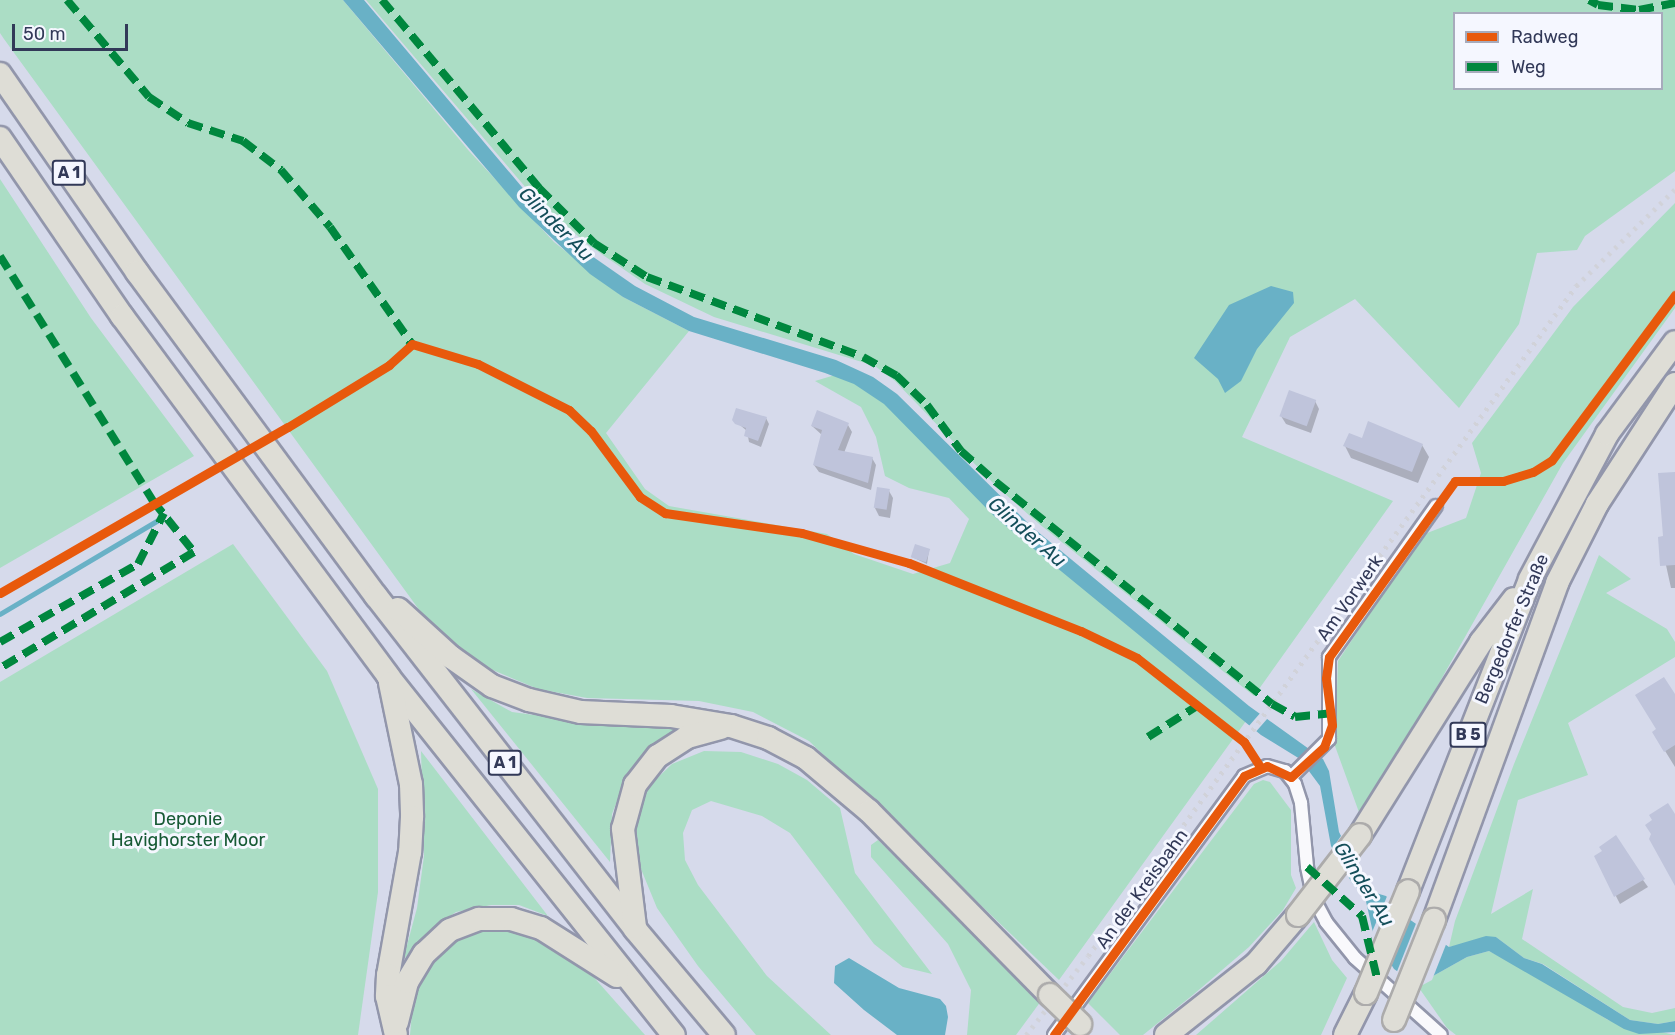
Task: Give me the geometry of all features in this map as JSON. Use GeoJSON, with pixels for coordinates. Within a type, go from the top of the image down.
{"type":"FeatureCollection","features":[{"type":"Feature","properties":{"kind":"highway","name":"A 1"},"geometry":{"type":"LineString","coordinates":[[0,74],[137,272],[376,596],[635,929],[724,1035]]}},
{"type":"Feature","properties":{"kind":"highway","name":"A 1"},"geometry":{"type":"LineString","coordinates":[[0,138],[122,316],[388,676],[674,1035]]}},
{"type":"Feature","properties":{"kind":"highway","name":"Bergedorfer Straße"},"geometry":{"type":"LineString","coordinates":[[1345,1035],[1366,993],[1408,891],[1530,579],[1607,434],[1675,342]]}},
{"type":"Feature","properties":{"kind":"highway","name":"Bergedorfer Straße"},"geometry":{"type":"LineString","coordinates":[[1390,1027],[1434,920],[1557,583],[1597,504],[1675,384]]}},
{"type":"Feature","properties":{"kind":"highway"},"geometry":{"type":"LineString","coordinates":[[1166,1035],[1256,964],[1298,915],[1360,835],[1481,642],[1530,579]]}},
{"type":"Feature","properties":{"kind":"highway"},"geometry":{"type":"LineString","coordinates":[[376,596],[405,613],[451,657],[492,686],[530,700],[581,712],[671,716],[731,726],[768,738],[806,758],[869,811],[1085,1030]]}},
{"type":"Feature","properties":{"kind":"highway"},"geometry":{"type":"LineString","coordinates":[[388,676],[411,784],[412,806],[410,852],[388,975],[387,996],[396,1035],[401,1002],[414,967],[436,940],[463,923],[479,919],[511,919],[541,928],[635,988]]}},
{"type":"Feature","properties":{"kind":"highway"},"geometry":{"type":"LineString","coordinates":[[635,929],[622,829],[635,785],[658,756],[687,736],[731,726]]}},
{"type":"Feature","properties":{"kind":"street","name":"Am Vorwerk"},"geometry":{"type":"LineString","coordinates":[[1291,777],[1318,753],[1329,739],[1332,725],[1326,678],[1329,657],[1436,506]]}},
{"type":"Feature","properties":{"kind":"street","name":"An der Kreisbahn"},"geometry":{"type":"LineString","coordinates":[[1054,1035],[1244,776],[1260,767],[1273,766],[1291,777]]}},
{"type":"Feature","properties":{"kind":"street"},"geometry":{"type":"LineString","coordinates":[[1291,777],[1301,802],[1304,852],[1314,899],[1326,922],[1355,958],[1441,1035]]}},
{"type":"Feature","properties":{"kind":"green space"},"geometry":{"type":"Polygon","coordinates":[[[0,0],[343,0],[469,151],[554,242],[623,297],[689,331],[606,433],[645,489],[669,506],[827,534],[854,554],[913,574],[950,563],[969,519],[949,498],[909,488],[885,476],[876,437],[861,407],[815,381],[835,375],[875,390],[945,464],[1246,721],[1059,980],[809,741],[753,712],[699,701],[587,698],[538,689],[476,663],[420,611],[4,39],[0,33],[0,0]]]}},
{"type":"Feature","properties":{"kind":"green space"},"geometry":{"type":"Polygon","coordinates":[[[366,0],[1675,0],[1675,171],[1585,236],[1577,250],[1537,253],[1519,324],[1459,408],[1355,299],[1290,337],[1242,437],[1393,501],[1254,696],[1038,523],[995,485],[895,381],[875,366],[714,317],[645,284],[587,244],[533,196],[366,0]]]}},
{"type":"Feature","properties":{"kind":"green space"},"geometry":{"type":"Polygon","coordinates":[[[0,179],[91,318],[194,456],[0,568],[0,179]]]}},
{"type":"Feature","properties":{"kind":"green space"},"geometry":{"type":"Polygon","coordinates":[[[1675,203],[1675,308],[1563,463],[1425,708],[1360,815],[1335,746],[1338,661],[1422,535],[1466,518],[1481,473],[1472,443],[1573,307],[1675,203]]]}},
{"type":"Feature","properties":{"kind":"green space","name":"Deponie Havighorster Moor"},"geometry":{"type":"Polygon","coordinates":[[[233,544],[327,671],[378,789],[378,892],[358,1035],[0,1035],[0,682],[233,544]]]}},
{"type":"Feature","properties":{"kind":"green space"},"geometry":{"type":"Polygon","coordinates":[[[1599,555],[1631,579],[1606,593],[1667,629],[1675,642],[1675,657],[1568,723],[1588,775],[1518,800],[1491,914],[1533,889],[1522,939],[1623,1007],[1652,1013],[1675,1008],[1675,1021],[1658,1024],[1630,1020],[1543,964],[1524,958],[1496,937],[1449,947],[1455,921],[1514,764],[1599,555]]]}},
{"type":"Feature","properties":{"kind":"green space"},"geometry":{"type":"Polygon","coordinates":[[[471,689],[512,712],[594,723],[686,726],[652,745],[627,775],[612,814],[610,862],[471,689]]]}},
{"type":"Feature","properties":{"kind":"green space"},"geometry":{"type":"Polygon","coordinates":[[[421,751],[548,916],[519,905],[491,905],[456,912],[431,929],[403,960],[417,908],[424,856],[421,751]]]}},
{"type":"Feature","properties":{"kind":"green space"},"geometry":{"type":"Polygon","coordinates":[[[704,751],[741,752],[778,764],[807,780],[840,808],[855,873],[932,974],[903,967],[874,944],[790,833],[762,816],[711,801],[692,810],[683,833],[685,860],[698,885],[767,976],[831,1035],[756,1035],[698,966],[657,908],[641,869],[636,827],[648,787],[672,764],[704,751]]]}},
{"type":"Feature","properties":{"kind":"green space"},"geometry":{"type":"Polygon","coordinates":[[[1263,780],[1270,782],[1291,810],[1291,875],[1296,888],[1283,910],[1249,947],[1194,994],[1143,1035],[1120,1035],[1088,1003],[1254,784],[1263,780]]]}},
{"type":"Feature","properties":{"kind":"green space"},"geometry":{"type":"Polygon","coordinates":[[[878,840],[1041,1001],[1016,1035],[967,1035],[971,990],[948,944],[871,857],[871,845],[878,840]]]}},
{"type":"Feature","properties":{"kind":"green space"},"geometry":{"type":"Polygon","coordinates":[[[1314,922],[1332,960],[1347,978],[1321,1035],[1196,1035],[1281,961],[1314,922]]]}},
{"type":"Feature","properties":{"kind":"green space"},"geometry":{"type":"Polygon","coordinates":[[[496,927],[531,933],[583,965],[645,1035],[410,1035],[414,990],[440,947],[472,929],[496,927]]]}},
{"type":"Feature","properties":{"kind":"green space"},"geometry":{"type":"Polygon","coordinates":[[[1489,951],[1541,978],[1608,1020],[1675,1035],[1456,1035],[1447,1028],[1417,985],[1467,957],[1489,951]]]}},
{"type":"Feature","properties":{"kind":"water","name":"Glinder Au"},"geometry":{"type":"Polygon","coordinates":[[[343,0],[364,0],[532,199],[589,254],[635,286],[694,317],[836,360],[873,377],[897,394],[1032,527],[1249,706],[1323,759],[1329,771],[1339,832],[1369,891],[1386,896],[1409,919],[1449,947],[1486,936],[1496,937],[1524,958],[1542,964],[1630,1020],[1658,1024],[1675,1021],[1675,1032],[1639,1034],[1624,1029],[1489,951],[1467,957],[1417,985],[1394,969],[1374,937],[1365,897],[1352,883],[1331,846],[1320,786],[1300,759],[1261,735],[995,517],[884,404],[854,384],[825,373],[689,331],[623,297],[590,274],[519,207],[343,0]]]}},
{"type":"Feature","properties":{"kind":"water"},"geometry":{"type":"Polygon","coordinates":[[[1271,286],[1293,292],[1294,303],[1257,349],[1241,381],[1225,393],[1218,379],[1194,358],[1229,305],[1271,286]]]}},
{"type":"Feature","properties":{"kind":"water"},"geometry":{"type":"Polygon","coordinates":[[[849,958],[899,988],[940,999],[946,1006],[948,1017],[945,1035],[897,1035],[864,1010],[834,983],[835,966],[849,958]]]}},
{"type":"Feature","properties":{"kind":"pier"},"geometry":{"type":"Polygon","coordinates":[[[1262,711],[1269,717],[1256,732],[1249,726],[1262,711]]]}},
{"type":"Feature","properties":{"kind":"pier"},"geometry":{"type":"Polygon","coordinates":[[[1343,833],[1358,862],[1346,879],[1330,852],[1343,833]]]}},
{"type":"Feature","properties":{"kind":"pier"},"geometry":{"type":"Polygon","coordinates":[[[1388,894],[1410,916],[1389,966],[1370,937],[1388,894]]]}},
{"type":"Feature","properties":{"kind":"pier"},"geometry":{"type":"Polygon","coordinates":[[[1417,921],[1447,942],[1432,980],[1417,988],[1396,974],[1417,921]]]}},
{"type":"Feature","properties":{"kind":"building"},"geometry":{"type":"Polygon","coordinates":[[[1289,390],[1316,400],[1307,426],[1279,416],[1289,390]]]}},
{"type":"Feature","properties":{"kind":"building"},"geometry":{"type":"Polygon","coordinates":[[[736,408],[767,417],[758,441],[744,436],[746,428],[735,424],[732,420],[736,408]]]}},
{"type":"Feature","properties":{"kind":"building"},"geometry":{"type":"Polygon","coordinates":[[[817,410],[849,423],[838,450],[873,457],[868,483],[813,465],[822,430],[811,426],[817,410]]]}},
{"type":"Feature","properties":{"kind":"building"},"geometry":{"type":"Polygon","coordinates":[[[1368,421],[1423,444],[1412,472],[1343,446],[1349,433],[1362,438],[1368,421]]]}},
{"type":"Feature","properties":{"kind":"building"},"geometry":{"type":"Polygon","coordinates":[[[1675,472],[1675,565],[1660,566],[1658,537],[1663,536],[1658,473],[1675,472]]]}},
{"type":"Feature","properties":{"kind":"building"},"geometry":{"type":"Polygon","coordinates":[[[877,487],[890,489],[887,510],[874,508],[877,487]]]}},
{"type":"Feature","properties":{"kind":"building"},"geometry":{"type":"Polygon","coordinates":[[[915,544],[930,549],[926,562],[911,557],[915,544]]]}},
{"type":"Feature","properties":{"kind":"building"},"geometry":{"type":"Polygon","coordinates":[[[1664,677],[1675,694],[1675,745],[1664,752],[1652,732],[1656,729],[1635,695],[1664,677]]]}},
{"type":"Feature","properties":{"kind":"building"},"geometry":{"type":"Polygon","coordinates":[[[1668,803],[1675,814],[1675,886],[1649,839],[1651,834],[1645,825],[1652,820],[1649,815],[1668,803]]]}},
{"type":"Feature","properties":{"kind":"building"},"geometry":{"type":"Polygon","coordinates":[[[1616,835],[1645,879],[1614,897],[1594,856],[1602,851],[1599,847],[1616,835]]]}},
{"type":"Feature","properties":{"kind":"waterway"},"geometry":{"type":"LineString","coordinates":[[0,614],[158,520]]}},
{"type":"Feature","properties":{"kind":"railway"},"geometry":{"type":"LineString","coordinates":[[1026,1035],[1088,956],[1576,286],[1675,189]]}},
{"type":"Feature","properties":{"kind":"marked path"},"geometry":{"type":"LineString","coordinates":[[67,0],[149,97],[188,123],[243,141],[281,170],[330,227],[412,344],[408,347]]}},
{"type":"Feature","properties":{"kind":"marked path"},"geometry":{"type":"LineString","coordinates":[[382,0],[539,188],[594,243],[647,277],[863,357],[896,375],[927,405],[961,451],[996,482],[1272,704],[1295,717],[1331,713]]}},
{"type":"Feature","properties":{"kind":"marked path"},"geometry":{"type":"LineString","coordinates":[[1589,0],[1598,5],[1639,10],[1675,3]]}},
{"type":"Feature","properties":{"kind":"marked path"},"geometry":{"type":"LineString","coordinates":[[0,256],[153,501],[194,552],[0,668]]}},
{"type":"Feature","properties":{"kind":"marked path"},"geometry":{"type":"LineString","coordinates":[[0,642],[138,564],[164,513]]}},
{"type":"Feature","properties":{"kind":"marked path"},"geometry":{"type":"LineString","coordinates":[[1148,737],[1200,704]]}},
{"type":"Feature","properties":{"kind":"marked path"},"geometry":{"type":"LineString","coordinates":[[1307,867],[1362,916],[1377,978]]}},
{"type":"Feature","properties":{"kind":"cycle path"},"geometry":{"type":"LineString","coordinates":[[1054,1035],[1244,776],[1267,766],[1291,777],[1324,747],[1332,725],[1326,678],[1329,657],[1455,481],[1503,481],[1533,472],[1552,460],[1675,295]]}},
{"type":"Feature","properties":{"kind":"cycle path"},"geometry":{"type":"LineString","coordinates":[[0,593],[288,427],[389,365],[412,344],[478,364],[569,410],[591,431],[640,497],[665,513],[802,533],[909,563],[1081,631],[1137,658],[1244,742],[1260,767]]}}]}
